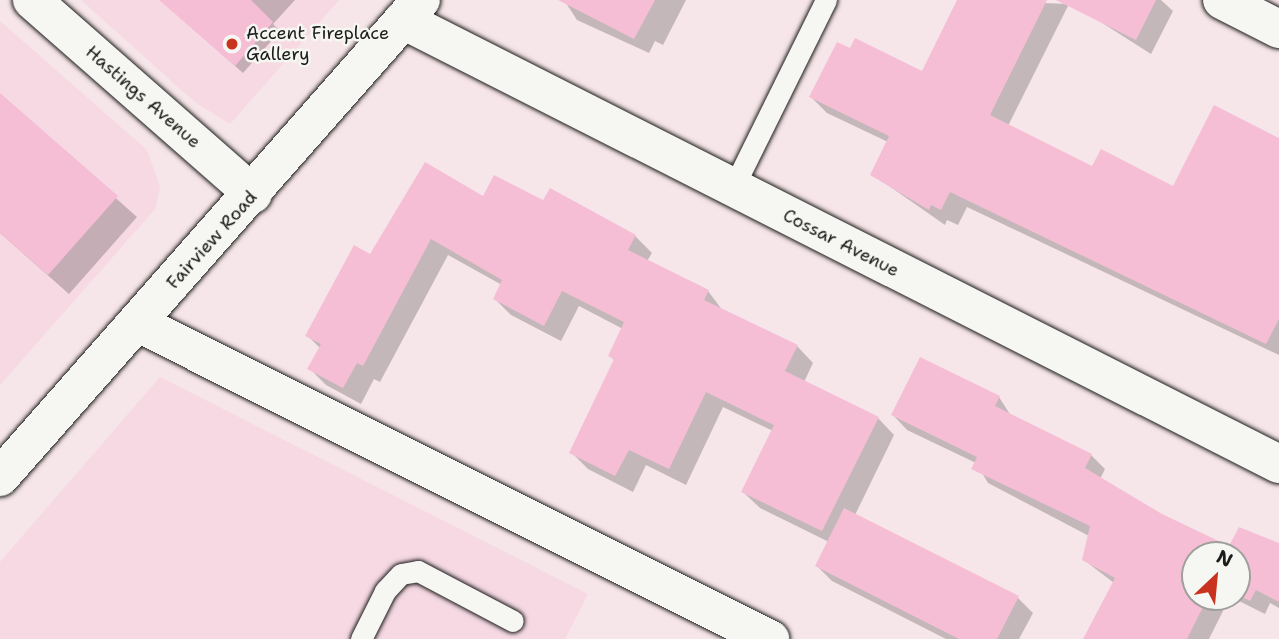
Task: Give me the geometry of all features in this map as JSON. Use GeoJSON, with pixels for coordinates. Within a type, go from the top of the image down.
{"type":"FeatureCollection","features":[{"type":"Feature","properties":{"kind":"street","name":"Hastings Avenue"},"geometry":{"type":"LineString","coordinates":[[32,0],[253,194]]}},
{"type":"Feature","properties":{"kind":"street"},"geometry":{"type":"LineString","coordinates":[[1222,0],[1279,29]]}},
{"type":"Feature","properties":{"kind":"street","name":"Fairview Road"},"geometry":{"type":"LineString","coordinates":[[0,477],[253,194],[412,10]]}},
{"type":"Feature","properties":{"kind":"street","name":"Cossar Avenue"},"geometry":{"type":"LineString","coordinates":[[412,10],[733,188],[1279,464]]}},
{"type":"Feature","properties":{"kind":"street"},"geometry":{"type":"LineString","coordinates":[[138,323],[770,639]]}},
{"type":"Feature","properties":{"kind":"lane"},"geometry":{"type":"LineString","coordinates":[[733,188],[826,0]]}},
{"type":"Feature","properties":{"kind":"lane"},"geometry":{"type":"LineString","coordinates":[[361,639],[385,592],[401,574],[418,571],[513,621]]}},
{"type":"Feature","properties":{"kind":"shaded area"},"geometry":{"type":"Polygon","coordinates":[[[81,0],[339,0],[230,124],[196,103],[81,0]]]}},
{"type":"Feature","properties":{"kind":"shaded area"},"geometry":{"type":"Polygon","coordinates":[[[0,21],[147,150],[160,187],[155,209],[0,385],[0,21]]]}},
{"type":"Feature","properties":{"kind":"shaded area"},"geometry":{"type":"Polygon","coordinates":[[[160,377],[588,594],[565,639],[0,639],[0,562],[160,377]]]}},
{"type":"Feature","properties":{"kind":"building","name":"Accent Fireplace Gallery"},"geometry":{"type":"Polygon","coordinates":[[[159,0],[251,0],[273,22],[235,66],[159,0]]]}},
{"type":"Feature","properties":{"kind":"building"},"geometry":{"type":"Polygon","coordinates":[[[558,0],[655,0],[634,39],[558,0]]]}},
{"type":"Feature","properties":{"kind":"building"},"geometry":{"type":"Polygon","coordinates":[[[957,0],[1047,0],[990,115],[1092,166],[1101,149],[1173,186],[1214,105],[1279,138],[1279,319],[1266,344],[950,192],[941,210],[931,205],[929,210],[870,175],[889,136],[809,97],[837,42],[850,48],[855,38],[922,71],[957,0]]]}},
{"type":"Feature","properties":{"kind":"building"},"geometry":{"type":"Polygon","coordinates":[[[1056,0],[1156,0],[1136,40],[1056,0]]]}},
{"type":"Feature","properties":{"kind":"building"},"geometry":{"type":"Polygon","coordinates":[[[0,93],[118,196],[48,275],[0,233],[0,93]]]}},
{"type":"Feature","properties":{"kind":"building"},"geometry":{"type":"Polygon","coordinates":[[[425,162],[483,196],[494,175],[543,200],[550,188],[636,235],[628,250],[709,290],[704,300],[798,345],[785,371],[879,417],[822,531],[741,492],[774,425],[706,392],[669,469],[629,450],[615,476],[569,453],[614,359],[608,356],[624,322],[562,291],[544,326],[493,299],[502,280],[431,239],[363,366],[357,363],[343,388],[307,369],[321,344],[305,336],[354,245],[370,254],[425,162]]]}},
{"type":"Feature","properties":{"kind":"building"},"geometry":{"type":"Polygon","coordinates":[[[920,357],[1000,396],[995,406],[1092,454],[1085,468],[1162,514],[1219,541],[1181,541],[1181,611],[1201,611],[1187,639],[1083,639],[1115,578],[1082,560],[1090,526],[971,469],[977,457],[891,415],[920,357]]]}},
{"type":"Feature","properties":{"kind":"building"},"geometry":{"type":"Polygon","coordinates":[[[844,508],[1019,596],[997,639],[959,639],[815,566],[844,508]]]}},
{"type":"Feature","properties":{"kind":"building"},"geometry":{"type":"Polygon","coordinates":[[[1239,527],[1279,543],[1279,602],[1256,590],[1251,599],[1251,541],[1232,541],[1239,527]]]}},
{"type":"Feature","properties":{"kind":"place","name":"Accent Fireplace Gallery"},"geometry":{"type":"Point","coordinates":[232,44]}}]}
